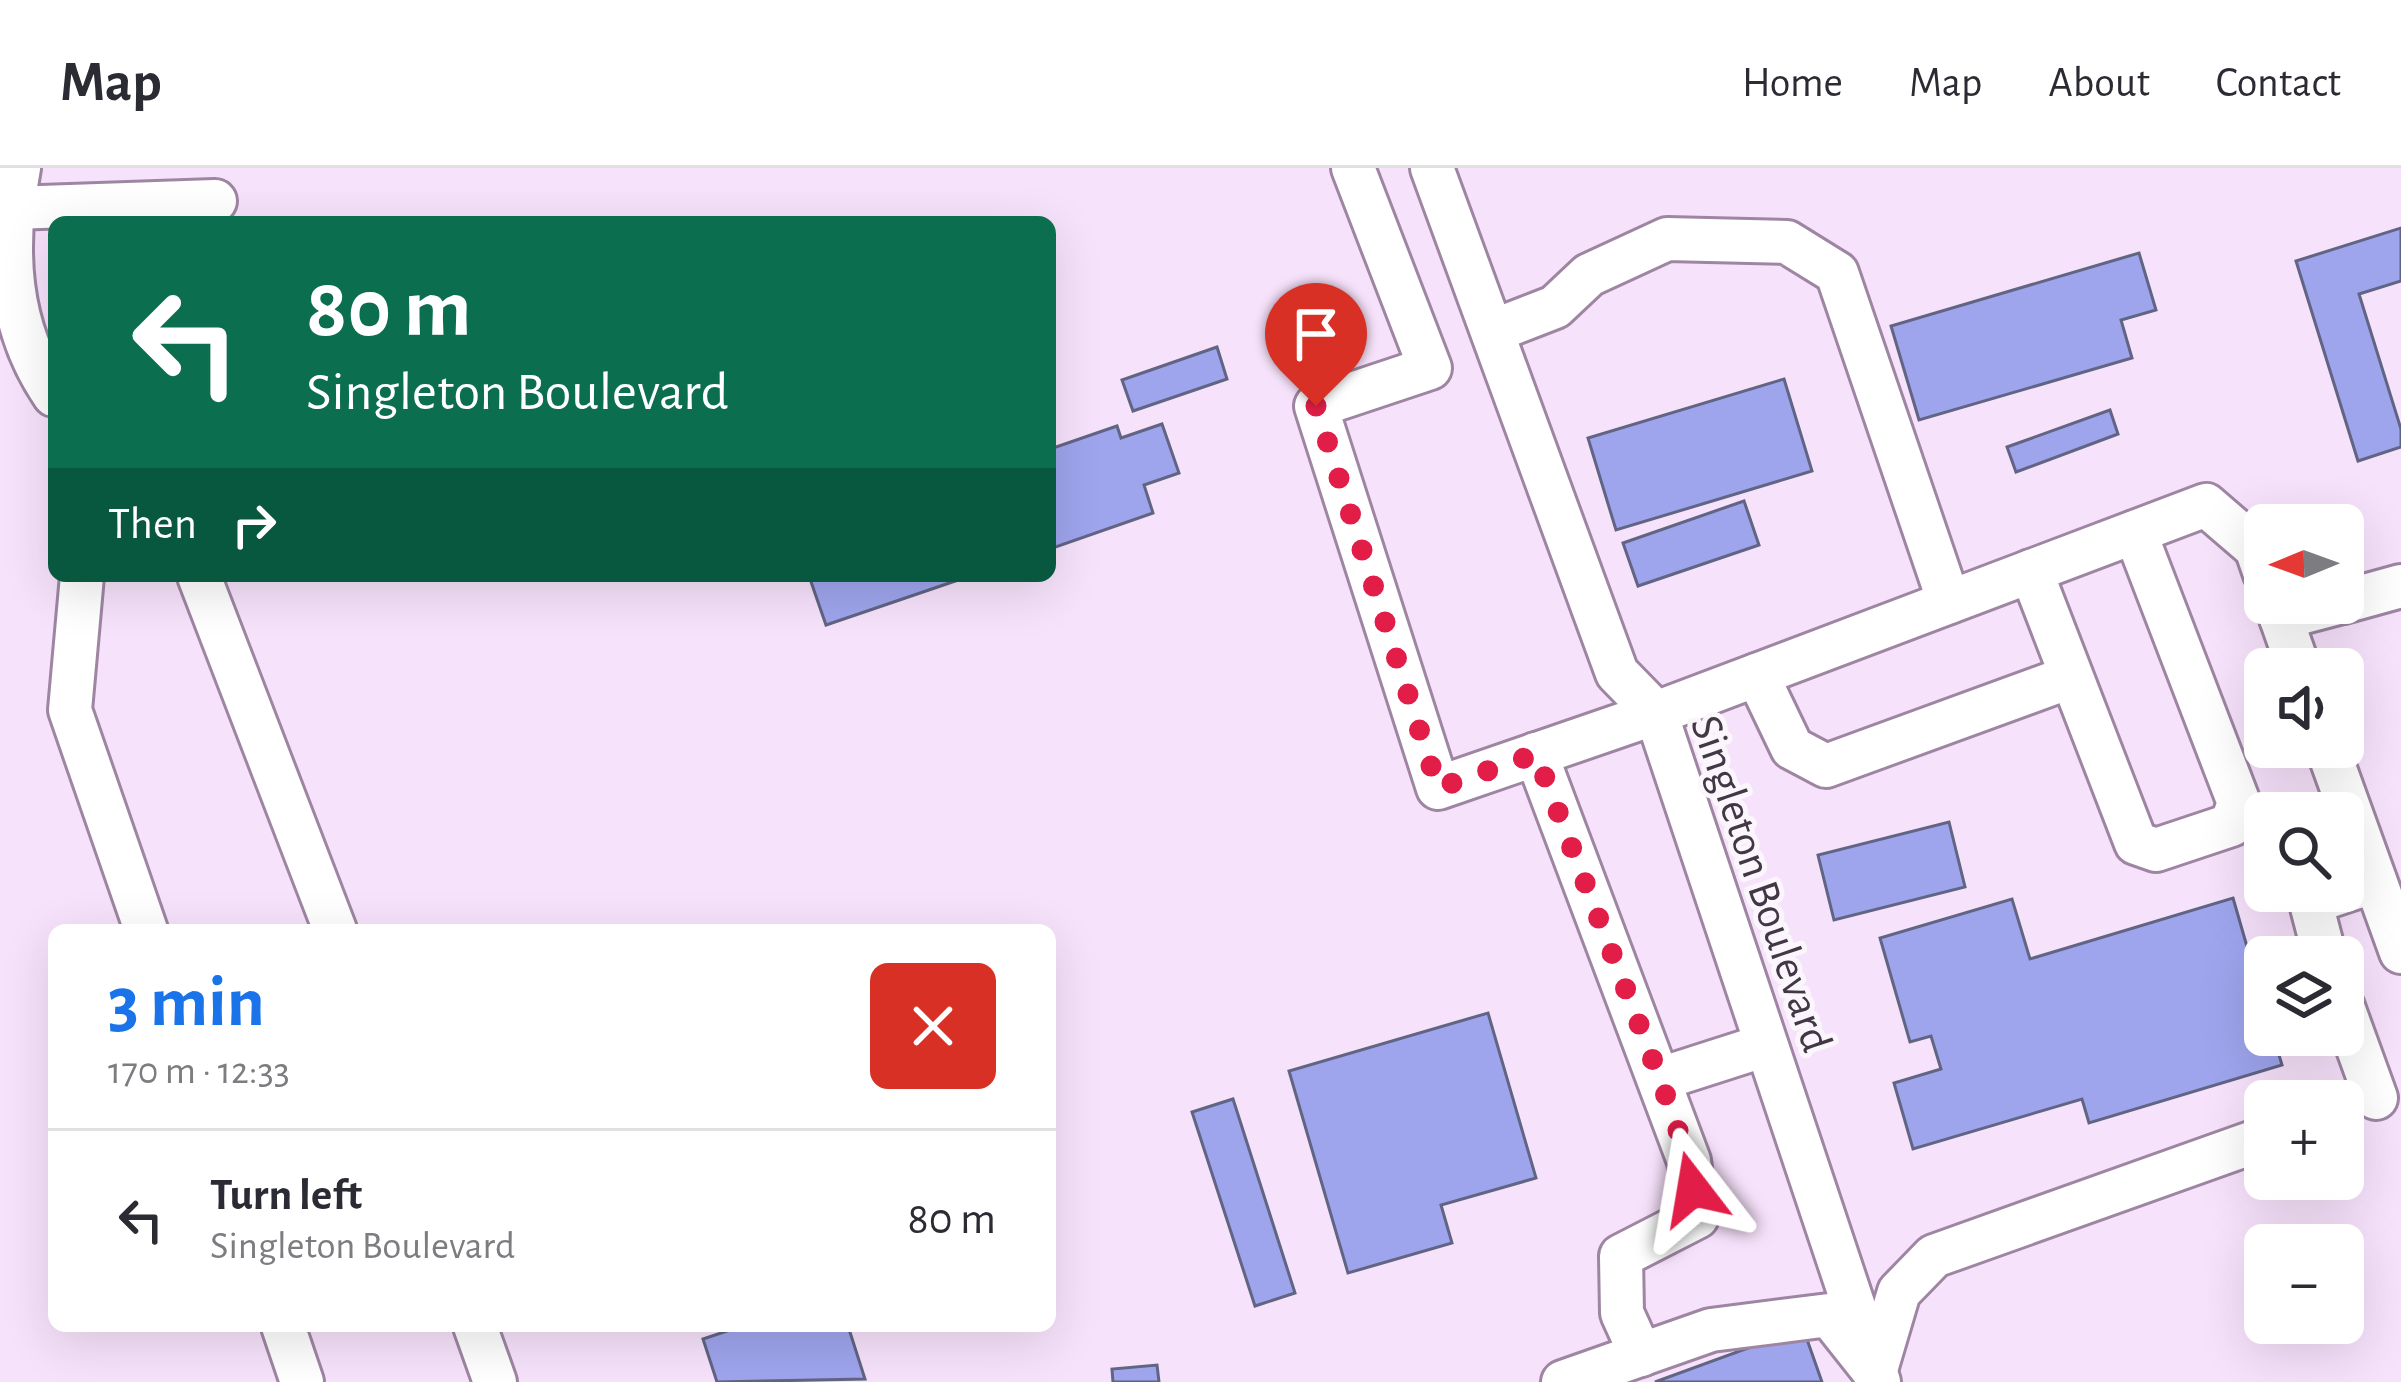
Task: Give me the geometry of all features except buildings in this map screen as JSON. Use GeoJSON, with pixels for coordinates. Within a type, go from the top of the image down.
{"type":"FeatureCollection","features":[{"type":"Feature","properties":{"kind":"lane","name":"Singleton Boulevard"},"geometry":{"type":"LineString","coordinates":[[1353,168],[1430,368],[1316,406],[1438,788],[1656,713],[1877,1377]]}},
{"type":"Feature","properties":{"kind":"lane"},"geometry":{"type":"LineString","coordinates":[[1432,168],[1616,674],[1656,713],[2206,505],[2244,538]]}},
{"type":"Feature","properties":{"kind":"lane"},"geometry":{"type":"LineString","coordinates":[[48,386],[28,358],[12,283],[15,188],[216,197]]}},
{"type":"Feature","properties":{"kind":"lane"},"geometry":{"type":"LineString","coordinates":[[1493,332],[1555,307],[1589,275],[1667,239],[1754,238],[1787,242],[1816,256],[1837,274],[1949,602]]}},
{"type":"Feature","properties":{"kind":"lane"},"geometry":{"type":"LineString","coordinates":[[2031,571],[2136,843],[2156,850],[2231,825],[2240,802],[2135,532]]}},
{"type":"Feature","properties":{"kind":"lane"},"geometry":{"type":"LineString","coordinates":[[81,582],[70,710],[144,924]]}},
{"type":"Feature","properties":{"kind":"lane"},"geometry":{"type":"LineString","coordinates":[[201,582],[332,924]]}},
{"type":"Feature","properties":{"kind":"lane"},"geometry":{"type":"LineString","coordinates":[[2364,596],[2401,586]]}},
{"type":"Feature","properties":{"kind":"lane"},"geometry":{"type":"LineString","coordinates":[[1756,675],[1792,748],[1826,766],[2070,677]]}},
{"type":"Feature","properties":{"kind":"lane"},"geometry":{"type":"LineString","coordinates":[[1536,754],[1689,1162],[1696,1217],[1621,1256],[1622,1313],[1641,1355]]}},
{"type":"Feature","properties":{"kind":"lane"},"geometry":{"type":"LineString","coordinates":[[2335,768],[2401,952]]}},
{"type":"Feature","properties":{"kind":"lane"},"geometry":{"type":"LineString","coordinates":[[2320,936],[2312,907],[2318,900],[2375,881]]}},
{"type":"Feature","properties":{"kind":"lane"},"geometry":{"type":"LineString","coordinates":[[1660,1079],[1766,1046]]}},
{"type":"Feature","properties":{"kind":"lane"},"geometry":{"type":"LineString","coordinates":[[2359,1056],[2373,1099]]}},
{"type":"Feature","properties":{"kind":"lane"},"geometry":{"type":"LineString","coordinates":[[1877,1377],[1899,1292],[1934,1256],[2244,1145]]}},
{"type":"Feature","properties":{"kind":"lane"},"geometry":{"type":"LineString","coordinates":[[1563,1382],[1711,1330],[1829,1315],[1877,1377]]}},
{"type":"Feature","properties":{"kind":"lane"},"geometry":{"type":"LineString","coordinates":[[285,1332],[302,1382]]}},
{"type":"Feature","properties":{"kind":"lane"},"geometry":{"type":"LineString","coordinates":[[477,1332],[495,1382]]}},
{"type":"Feature","properties":{"kind":"route"},"geometry":{"type":"LineString","coordinates":[[1316,406],[1438,788],[1536,754],[1660,1079],[1689,1162],[1693,1189]]}}]}
